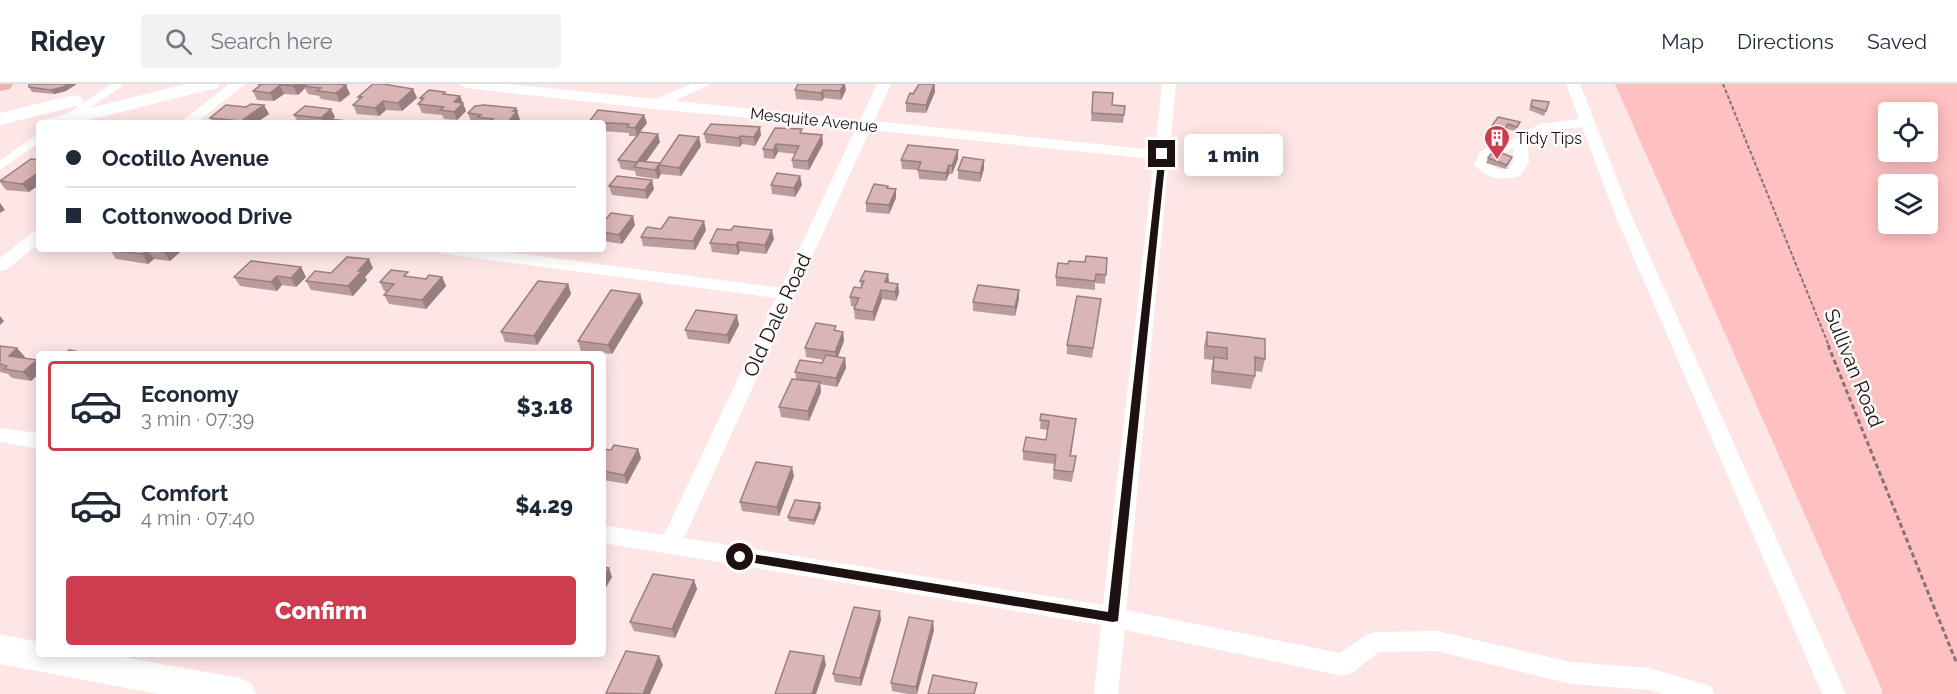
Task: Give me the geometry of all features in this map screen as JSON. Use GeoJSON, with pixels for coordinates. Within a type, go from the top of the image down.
{"type":"FeatureCollection","features":[{"type":"Feature","properties":{"kind":"street"},"geometry":{"type":"LineString","coordinates":[[0,119],[110,89],[145,84]]}},
{"type":"Feature","properties":{"kind":"street"},"geometry":{"type":"LineString","coordinates":[[68,120],[210,84]]}},
{"type":"Feature","properties":{"kind":"street"},"geometry":{"type":"LineString","coordinates":[[191,120],[238,84]]}},
{"type":"Feature","properties":{"kind":"street","name":"Mesquite Avenue"},"geometry":{"type":"LineString","coordinates":[[466,84],[654,105],[1162,154]]}},
{"type":"Feature","properties":{"kind":"street"},"geometry":{"type":"LineString","coordinates":[[654,105],[703,84]]}},
{"type":"Feature","properties":{"kind":"street","name":"Old Dale Road"},"geometry":{"type":"LineString","coordinates":[[670,545],[884,84]]}},
{"type":"Feature","properties":{"kind":"street"},"geometry":{"type":"LineString","coordinates":[[1106,694],[1169,84]]}},
{"type":"Feature","properties":{"kind":"street"},"geometry":{"type":"LineString","coordinates":[[1573,84],[1622,212],[1834,694]]}},
{"type":"Feature","properties":{"kind":"street"},"geometry":{"type":"LineString","coordinates":[[1520,142],[1545,127],[1587,122]]}},
{"type":"Feature","properties":{"kind":"street"},"geometry":{"type":"LineString","coordinates":[[0,135],[36,127]]}},
{"type":"Feature","properties":{"kind":"street"},"geometry":{"type":"LineString","coordinates":[[0,266],[36,238]]}},
{"type":"Feature","properties":{"kind":"street"},"geometry":{"type":"LineString","coordinates":[[468,252],[786,294]]}},
{"type":"Feature","properties":{"kind":"street"},"geometry":{"type":"LineString","coordinates":[[0,435],[36,441]]}},
{"type":"Feature","properties":{"kind":"street"},"geometry":{"type":"LineString","coordinates":[[606,534],[1113,617],[1343,665],[1375,642],[1437,641],[1571,673],[1649,679],[1702,694]]}},
{"type":"Feature","properties":{"kind":"street"},"geometry":{"type":"LineString","coordinates":[[0,649],[36,656]]}},
{"type":"Feature","properties":{"kind":"street"},"geometry":{"type":"LineString","coordinates":[[42,657],[239,694]]}},
{"type":"Feature","properties":{"kind":"lane"},"geometry":{"type":"LineString","coordinates":[[63,120],[110,89]]}},
{"type":"Feature","properties":{"kind":"lane"},"geometry":{"type":"LineString","coordinates":[[0,165],[36,140]]}},
{"type":"Feature","properties":{"kind":"path","name":"Sullivan Road"},"geometry":{"type":"LineString","coordinates":[[1723,84],[1957,663]]}},
{"type":"Feature","properties":{"kind":"shaded area"},"geometry":{"type":"Polygon","coordinates":[[[1615,84],[1957,84],[1957,694],[1881,694],[1883,692],[1615,84]]]}},
{"type":"Feature","properties":{"kind":"building"},"geometry":{"type":"Polygon","coordinates":[[[29,84],[68,84],[51,90],[29,87],[29,84]]]}},
{"type":"Feature","properties":{"kind":"building"},"geometry":{"type":"Polygon","coordinates":[[[262,84],[296,84],[293,86],[280,85],[270,93],[253,91],[262,84]]]}},
{"type":"Feature","properties":{"kind":"building"},"geometry":{"type":"Polygon","coordinates":[[[307,84],[346,85],[336,93],[317,91],[321,88],[304,86],[307,84]]]}},
{"type":"Feature","properties":{"kind":"building"},"geometry":{"type":"Polygon","coordinates":[[[373,84],[413,89],[398,103],[383,101],[375,108],[353,105],[362,97],[358,97],[373,84]]]}},
{"type":"Feature","properties":{"kind":"building"},"geometry":{"type":"Polygon","coordinates":[[[798,84],[844,84],[840,91],[823,90],[821,93],[795,90],[798,84]]]}},
{"type":"Feature","properties":{"kind":"building"},"geometry":{"type":"Polygon","coordinates":[[[919,84],[934,84],[926,105],[906,103],[910,93],[913,94],[919,84]]]}},
{"type":"Feature","properties":{"kind":"building"},"geometry":{"type":"Polygon","coordinates":[[[429,90],[460,96],[454,102],[463,103],[454,112],[440,110],[444,107],[418,104],[424,98],[420,98],[429,90]]]}},
{"type":"Feature","properties":{"kind":"building"},"geometry":{"type":"Polygon","coordinates":[[[1093,92],[1113,93],[1112,105],[1125,106],[1124,115],[1092,113],[1093,92]]]}},
{"type":"Feature","properties":{"kind":"building"},"geometry":{"type":"Polygon","coordinates":[[[1532,100],[1549,102],[1546,111],[1531,106],[1532,100]]]}},
{"type":"Feature","properties":{"kind":"building"},"geometry":{"type":"Polygon","coordinates":[[[251,104],[264,105],[242,120],[210,118],[226,105],[246,107],[251,104]]]}},
{"type":"Feature","properties":{"kind":"building"},"geometry":{"type":"Polygon","coordinates":[[[305,106],[331,109],[321,118],[294,115],[305,106]]]}},
{"type":"Feature","properties":{"kind":"building"},"geometry":{"type":"Polygon","coordinates":[[[475,106],[516,108],[513,111],[517,111],[510,120],[492,120],[468,113],[475,106]]]}},
{"type":"Feature","properties":{"kind":"building"},"geometry":{"type":"Polygon","coordinates":[[[598,110],[644,115],[635,128],[627,127],[629,124],[590,120],[598,110]]]}},
{"type":"Feature","properties":{"kind":"building"},"geometry":{"type":"Polygon","coordinates":[[[1498,117],[1520,122],[1517,127],[1508,124],[1503,131],[1491,127],[1498,117]]]}},
{"type":"Feature","properties":{"kind":"building"},"geometry":{"type":"Polygon","coordinates":[[[711,124],[760,127],[754,137],[740,136],[739,138],[704,134],[711,124]]]}},
{"type":"Feature","properties":{"kind":"building"},"geometry":{"type":"Polygon","coordinates":[[[775,128],[802,129],[800,133],[822,135],[808,161],[792,160],[799,146],[776,144],[773,150],[763,149],[775,128]]]}},
{"type":"Feature","properties":{"kind":"building"},"geometry":{"type":"Polygon","coordinates":[[[640,132],[658,134],[637,162],[618,160],[640,132]]]}},
{"type":"Feature","properties":{"kind":"building"},"geometry":{"type":"Polygon","coordinates":[[[679,135],[699,137],[679,168],[659,165],[679,135]]]}},
{"type":"Feature","properties":{"kind":"building"},"geometry":{"type":"Polygon","coordinates":[[[908,145],[958,150],[952,166],[949,165],[946,173],[918,170],[921,162],[901,160],[908,145]]]}},
{"type":"Feature","properties":{"kind":"building"},"geometry":{"type":"Polygon","coordinates":[[[1494,150],[1512,157],[1507,165],[1488,158],[1494,150]]]}},
{"type":"Feature","properties":{"kind":"building"},"geometry":{"type":"Polygon","coordinates":[[[963,157],[984,160],[980,173],[958,170],[963,157]]]}},
{"type":"Feature","properties":{"kind":"building"},"geometry":{"type":"Polygon","coordinates":[[[31,159],[36,160],[36,174],[22,184],[0,181],[31,159]]]}},
{"type":"Feature","properties":{"kind":"building"},"geometry":{"type":"Polygon","coordinates":[[[639,161],[660,163],[655,170],[634,167],[639,161]]]}},
{"type":"Feature","properties":{"kind":"building"},"geometry":{"type":"Polygon","coordinates":[[[777,173],[800,176],[794,188],[771,185],[777,173]]]}},
{"type":"Feature","properties":{"kind":"building"},"geometry":{"type":"Polygon","coordinates":[[[617,176],[652,180],[645,190],[609,186],[617,176]]]}},
{"type":"Feature","properties":{"kind":"building"},"geometry":{"type":"Polygon","coordinates":[[[874,184],[896,189],[889,205],[866,203],[874,184]]]}},
{"type":"Feature","properties":{"kind":"building"},"geometry":{"type":"Polygon","coordinates":[[[611,213],[633,216],[619,235],[606,233],[607,218],[611,213]]]}},
{"type":"Feature","properties":{"kind":"building"},"geometry":{"type":"Polygon","coordinates":[[[669,217],[704,221],[693,241],[641,237],[647,227],[661,229],[669,217]]]}},
{"type":"Feature","properties":{"kind":"building"},"geometry":{"type":"Polygon","coordinates":[[[734,226],[772,230],[765,245],[738,242],[736,245],[710,243],[717,229],[731,230],[734,226]]]}},
{"type":"Feature","properties":{"kind":"building"},"geometry":{"type":"Polygon","coordinates":[[[1086,256],[1107,258],[1106,275],[1096,274],[1095,281],[1056,277],[1058,263],[1085,262],[1086,256]]]}},
{"type":"Feature","properties":{"kind":"building"},"geometry":{"type":"Polygon","coordinates":[[[347,257],[369,259],[358,271],[362,271],[348,286],[306,281],[315,271],[331,273],[347,257]]]}},
{"type":"Feature","properties":{"kind":"building"},"geometry":{"type":"Polygon","coordinates":[[[251,261],[301,267],[291,278],[277,276],[271,282],[234,277],[251,261]]]}},
{"type":"Feature","properties":{"kind":"building"},"geometry":{"type":"Polygon","coordinates":[[[391,270],[408,272],[404,276],[426,279],[429,275],[442,277],[422,300],[384,295],[394,284],[380,282],[391,270]]]}},
{"type":"Feature","properties":{"kind":"building"},"geometry":{"type":"Polygon","coordinates":[[[865,271],[888,274],[885,282],[898,284],[895,292],[881,290],[873,312],[854,309],[859,298],[850,297],[854,287],[861,288],[864,281],[860,281],[865,271]]]}},
{"type":"Feature","properties":{"kind":"building"},"geometry":{"type":"Polygon","coordinates":[[[538,281],[568,284],[534,336],[501,332],[538,281]]]}},
{"type":"Feature","properties":{"kind":"building"},"geometry":{"type":"Polygon","coordinates":[[[978,285],[1019,290],[1015,307],[973,302],[978,285]]]}},
{"type":"Feature","properties":{"kind":"building"},"geometry":{"type":"Polygon","coordinates":[[[611,290],[640,294],[608,345],[578,341],[611,290]]]}},
{"type":"Feature","properties":{"kind":"building"},"geometry":{"type":"Polygon","coordinates":[[[1077,296],[1101,299],[1093,348],[1067,345],[1077,296]]]}},
{"type":"Feature","properties":{"kind":"building"},"geometry":{"type":"Polygon","coordinates":[[[696,310],[737,315],[727,335],[685,330],[696,310]]]}},
{"type":"Feature","properties":{"kind":"building"},"geometry":{"type":"Polygon","coordinates":[[[816,323],[836,326],[834,330],[843,332],[835,352],[805,348],[816,323]]]}},
{"type":"Feature","properties":{"kind":"building"},"geometry":{"type":"Polygon","coordinates":[[[1207,332],[1265,339],[1265,359],[1255,357],[1255,376],[1213,371],[1214,357],[1227,359],[1227,348],[1207,346],[1207,332]]]}},
{"type":"Feature","properties":{"kind":"building"},"geometry":{"type":"Polygon","coordinates":[[[0,346],[17,348],[9,356],[36,360],[23,372],[4,369],[7,366],[0,364],[0,346]]]}},
{"type":"Feature","properties":{"kind":"building"},"geometry":{"type":"Polygon","coordinates":[[[826,355],[845,358],[836,378],[795,372],[800,360],[822,363],[826,355]]]}},
{"type":"Feature","properties":{"kind":"building"},"geometry":{"type":"Polygon","coordinates":[[[792,379],[820,382],[808,411],[779,407],[792,379]]]}},
{"type":"Feature","properties":{"kind":"building"},"geometry":{"type":"Polygon","coordinates":[[[1041,414],[1076,419],[1070,456],[1076,456],[1073,472],[1054,470],[1056,455],[1023,451],[1026,437],[1046,440],[1049,421],[1040,420],[1041,414]]]}},
{"type":"Feature","properties":{"kind":"building"},"geometry":{"type":"Polygon","coordinates":[[[614,445],[638,449],[624,475],[606,472],[606,449],[611,450],[614,445]]]}},
{"type":"Feature","properties":{"kind":"building"},"geometry":{"type":"Polygon","coordinates":[[[756,462],[792,467],[777,507],[740,502],[756,462]]]}},
{"type":"Feature","properties":{"kind":"building"},"geometry":{"type":"Polygon","coordinates":[[[795,500],[820,503],[814,520],[788,517],[795,500]]]}},
{"type":"Feature","properties":{"kind":"building"},"geometry":{"type":"Polygon","coordinates":[[[653,574],[694,580],[672,629],[630,622],[653,574]]]}},
{"type":"Feature","properties":{"kind":"building"},"geometry":{"type":"Polygon","coordinates":[[[854,607],[880,611],[860,678],[833,674],[854,607]]]}},
{"type":"Feature","properties":{"kind":"building"},"geometry":{"type":"Polygon","coordinates":[[[909,617],[933,621],[916,687],[891,683],[909,617]]]}},
{"type":"Feature","properties":{"kind":"building"},"geometry":{"type":"Polygon","coordinates":[[[626,651],[659,656],[643,694],[606,693],[626,651]]]}},
{"type":"Feature","properties":{"kind":"building"},"geometry":{"type":"Polygon","coordinates":[[[790,651],[824,656],[812,694],[775,694],[790,651]]]}},
{"type":"Feature","properties":{"kind":"building"},"geometry":{"type":"Polygon","coordinates":[[[933,675],[977,683],[974,694],[928,694],[933,675]]]}},
{"type":"Feature","properties":{"kind":"place","name":"Tidy Tips"},"geometry":{"type":"Point","coordinates":[1497,161]}},
{"type":"Feature","properties":{"kind":"route"},"geometry":{"type":"LineString","coordinates":[[740,557],[1113,617],[1162,154]]}}]}
